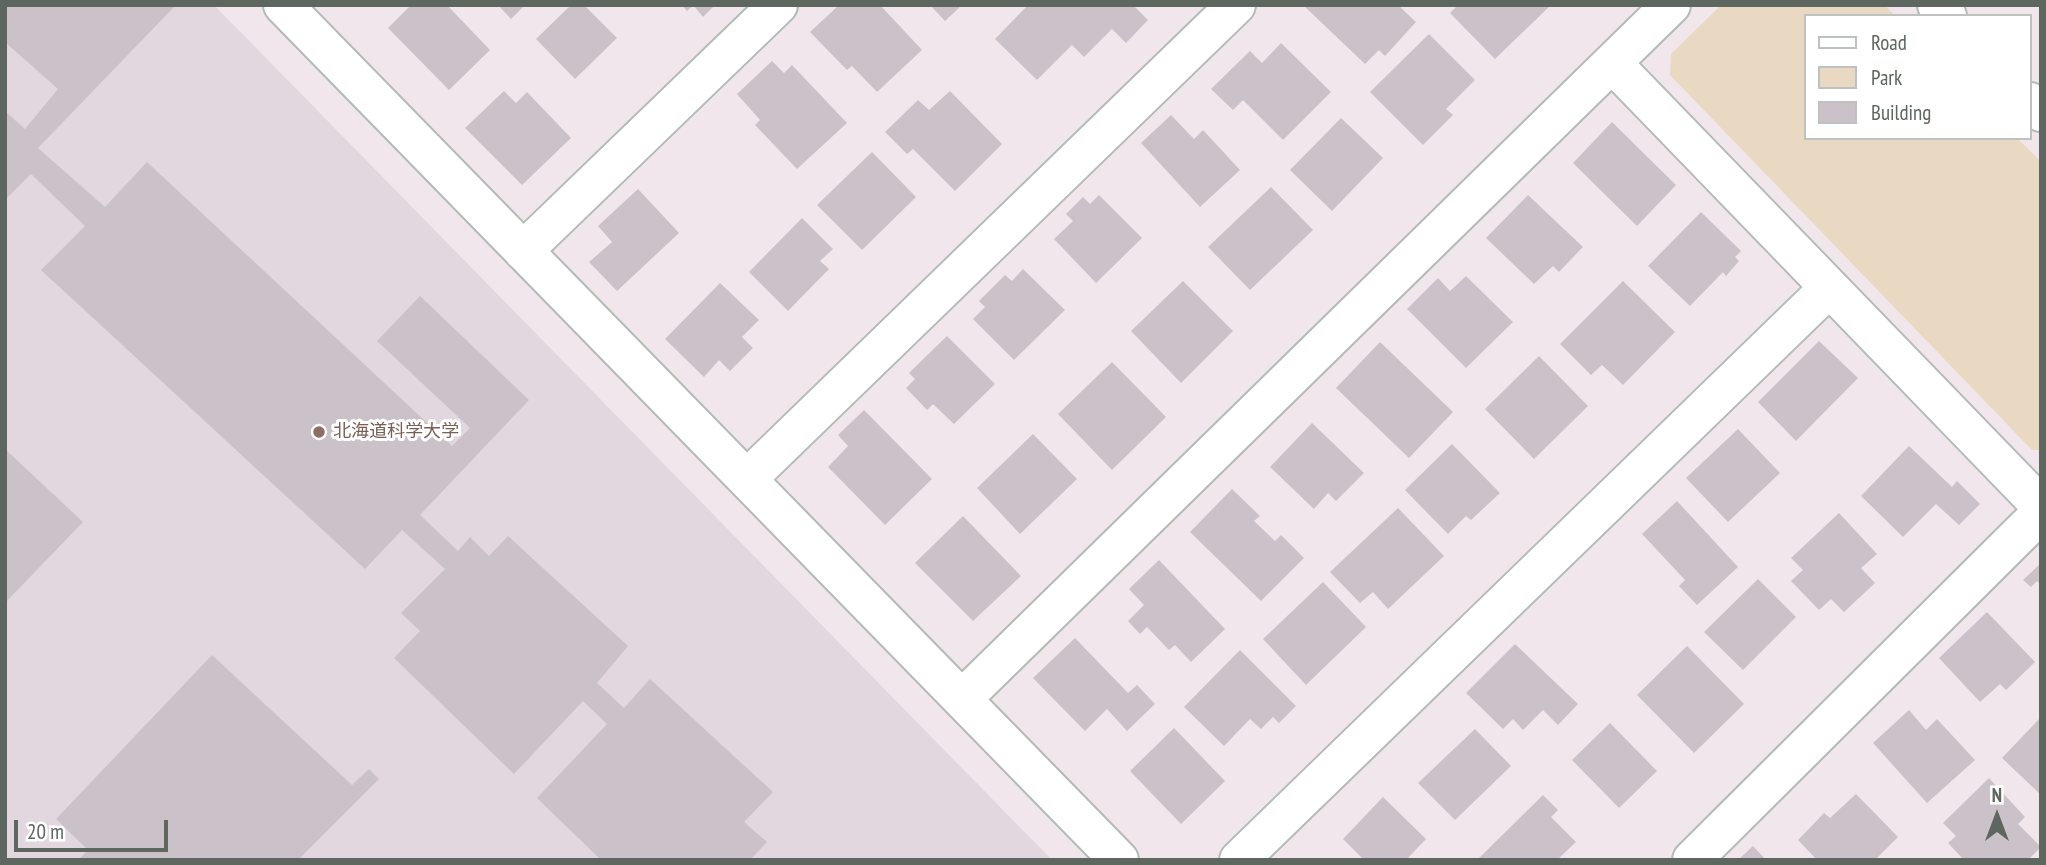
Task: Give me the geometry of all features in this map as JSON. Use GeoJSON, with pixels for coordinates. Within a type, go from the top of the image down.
{"type":"FeatureCollection","features":[{"type":"Feature","properties":{"kind":"street"},"geometry":{"type":"LineString","coordinates":[[523,251],[778,5]]}},
{"type":"Feature","properties":{"kind":"street"},"geometry":{"type":"LineString","coordinates":[[747,479],[1236,5]]}},
{"type":"Feature","properties":{"kind":"street"},"geometry":{"type":"LineString","coordinates":[[962,699],[1671,5]]}},
{"type":"Feature","properties":{"kind":"street"},"geometry":{"type":"LineString","coordinates":[[299,11],[523,251],[1119,860]]}},
{"type":"Feature","properties":{"kind":"street"},"geometry":{"type":"LineString","coordinates":[[1613,64],[2041,506]]}},
{"type":"Feature","properties":{"kind":"street"},"geometry":{"type":"LineString","coordinates":[[1239,860],[1829,288]]}},
{"type":"Feature","properties":{"kind":"street"},"geometry":{"type":"LineString","coordinates":[[1692,860],[2041,513]]}},
{"type":"Feature","properties":{"kind":"shaded area","name":"北海道科学大学"},"geometry":{"type":"Polygon","coordinates":[[[5,5],[214,5],[1052,860],[5,860],[5,5]]]}},
{"type":"Feature","properties":{"kind":"green space"},"geometry":{"type":"Polygon","coordinates":[[[1721,5],[1885,5],[1893,14],[1804,14],[1804,140],[2019,140],[2041,162],[2041,450],[2032,450],[1670,75],[1671,54],[1721,5]]]}},
{"type":"Feature","properties":{"kind":"building"},"geometry":{"type":"Polygon","coordinates":[[[5,5],[174,7],[38,148],[105,207],[147,162],[452,446],[470,428],[377,341],[420,296],[529,400],[420,515],[458,551],[470,537],[489,556],[508,536],[628,646],[597,683],[624,708],[650,679],[773,792],[744,822],[767,842],[750,860],[601,860],[537,798],[607,724],[583,701],[514,774],[394,658],[420,631],[401,613],[445,569],[402,530],[365,569],[41,270],[85,226],[31,174],[5,200],[5,111],[25,129],[58,89],[5,42],[5,5]]]}},
{"type":"Feature","properties":{"kind":"building"},"geometry":{"type":"Polygon","coordinates":[[[411,5],[447,5],[490,50],[449,90],[388,28],[411,5]]]}},
{"type":"Feature","properties":{"kind":"building"},"geometry":{"type":"Polygon","coordinates":[[[498,5],[525,5],[511,19],[498,5]]]}},
{"type":"Feature","properties":{"kind":"building"},"geometry":{"type":"Polygon","coordinates":[[[571,5],[584,5],[617,38],[575,79],[536,39],[571,5]]]}},
{"type":"Feature","properties":{"kind":"building"},"geometry":{"type":"Polygon","coordinates":[[[682,5],[693,5],[687,11],[682,5]]]}},
{"type":"Feature","properties":{"kind":"building"},"geometry":{"type":"Polygon","coordinates":[[[693,5],[715,5],[703,17],[693,5]]]}},
{"type":"Feature","properties":{"kind":"building"},"geometry":{"type":"Polygon","coordinates":[[[839,5],[880,5],[922,50],[877,92],[852,66],[847,70],[810,32],[839,5]]]}},
{"type":"Feature","properties":{"kind":"building"},"geometry":{"type":"Polygon","coordinates":[[[930,5],[962,5],[945,21],[930,5]]]}},
{"type":"Feature","properties":{"kind":"building"},"geometry":{"type":"Polygon","coordinates":[[[1028,5],[1133,5],[1148,20],[1126,43],[1112,29],[1084,57],[1072,45],[1037,80],[995,39],[1028,5]]]}},
{"type":"Feature","properties":{"kind":"building"},"geometry":{"type":"Polygon","coordinates":[[[1303,5],[1398,5],[1416,22],[1385,56],[1379,50],[1365,64],[1303,5]]]}},
{"type":"Feature","properties":{"kind":"building"},"geometry":{"type":"Polygon","coordinates":[[[1458,5],[1551,5],[1495,59],[1450,13],[1458,5]]]}},
{"type":"Feature","properties":{"kind":"building"},"geometry":{"type":"Polygon","coordinates":[[[1429,34],[1475,80],[1446,109],[1453,115],[1423,145],[1370,92],[1429,34]]]}},
{"type":"Feature","properties":{"kind":"building"},"geometry":{"type":"Polygon","coordinates":[[[1281,43],[1331,92],[1283,140],[1243,100],[1233,110],[1211,89],[1250,51],[1262,63],[1281,43]]]}},
{"type":"Feature","properties":{"kind":"building"},"geometry":{"type":"Polygon","coordinates":[[[772,61],[784,73],[792,65],[847,123],[797,169],[755,125],[760,120],[737,94],[772,61]]]}},
{"type":"Feature","properties":{"kind":"building"},"geometry":{"type":"Polygon","coordinates":[[[504,91],[516,103],[527,92],[571,138],[522,185],[465,128],[504,91]]]}},
{"type":"Feature","properties":{"kind":"building"},"geometry":{"type":"Polygon","coordinates":[[[950,91],[1002,144],[955,191],[913,149],[907,154],[885,132],[918,100],[929,110],[950,91]]]}},
{"type":"Feature","properties":{"kind":"building"},"geometry":{"type":"Polygon","coordinates":[[[1171,115],[1194,139],[1203,130],[1240,170],[1200,207],[1141,143],[1171,115]]]}},
{"type":"Feature","properties":{"kind":"building"},"geometry":{"type":"Polygon","coordinates":[[[1341,118],[1383,158],[1332,211],[1290,170],[1341,118]]]}},
{"type":"Feature","properties":{"kind":"building"},"geometry":{"type":"Polygon","coordinates":[[[1612,122],[1676,185],[1637,226],[1573,163],[1612,122]]]}},
{"type":"Feature","properties":{"kind":"building"},"geometry":{"type":"Polygon","coordinates":[[[872,152],[916,197],[862,250],[817,205],[872,152]]]}},
{"type":"Feature","properties":{"kind":"building"},"geometry":{"type":"Polygon","coordinates":[[[1271,187],[1313,230],[1250,290],[1208,247],[1271,187]]]}},
{"type":"Feature","properties":{"kind":"building"},"geometry":{"type":"Polygon","coordinates":[[[638,189],[679,233],[617,291],[589,262],[612,242],[598,226],[638,189]]]}},
{"type":"Feature","properties":{"kind":"building"},"geometry":{"type":"Polygon","coordinates":[[[1099,195],[1142,238],[1096,283],[1054,239],[1073,221],[1066,214],[1083,197],[1090,204],[1099,195]]]}},
{"type":"Feature","properties":{"kind":"building"},"geometry":{"type":"Polygon","coordinates":[[[1528,195],[1583,247],[1559,272],[1553,266],[1534,284],[1486,238],[1528,195]]]}},
{"type":"Feature","properties":{"kind":"building"},"geometry":{"type":"Polygon","coordinates":[[[1701,212],[1741,251],[1735,257],[1739,261],[1726,276],[1723,272],[1690,306],[1648,266],[1701,212]]]}},
{"type":"Feature","properties":{"kind":"building"},"geometry":{"type":"Polygon","coordinates":[[[802,218],[833,249],[820,261],[829,269],[788,311],[749,272],[802,218]]]}},
{"type":"Feature","properties":{"kind":"building"},"geometry":{"type":"Polygon","coordinates":[[[1023,269],[1065,310],[1014,360],[973,319],[985,307],[979,301],[1005,275],[1012,281],[1023,269]]]}},
{"type":"Feature","properties":{"kind":"building"},"geometry":{"type":"Polygon","coordinates":[[[1466,276],[1513,322],[1466,368],[1407,309],[1438,278],[1450,291],[1466,276]]]}},
{"type":"Feature","properties":{"kind":"building"},"geometry":{"type":"Polygon","coordinates":[[[1183,281],[1233,331],[1181,383],[1131,331],[1183,281]]]}},
{"type":"Feature","properties":{"kind":"building"},"geometry":{"type":"Polygon","coordinates":[[[1623,281],[1675,332],[1623,385],[1602,365],[1591,375],[1560,344],[1623,281]]]}},
{"type":"Feature","properties":{"kind":"building"},"geometry":{"type":"Polygon","coordinates":[[[720,283],[759,320],[742,337],[753,348],[730,371],[719,360],[704,377],[665,339],[720,283]]]}},
{"type":"Feature","properties":{"kind":"building"},"geometry":{"type":"Polygon","coordinates":[[[947,336],[995,384],[954,424],[933,404],[927,410],[906,388],[915,379],[909,373],[947,336]]]}},
{"type":"Feature","properties":{"kind":"building"},"geometry":{"type":"Polygon","coordinates":[[[1819,341],[1858,378],[1796,441],[1758,402],[1819,341]]]}},
{"type":"Feature","properties":{"kind":"building"},"geometry":{"type":"Polygon","coordinates":[[[1380,342],[1453,412],[1409,458],[1336,388],[1380,342]]]}},
{"type":"Feature","properties":{"kind":"building"},"geometry":{"type":"Polygon","coordinates":[[[1539,356],[1588,406],[1534,459],[1485,409],[1539,356]]]}},
{"type":"Feature","properties":{"kind":"building"},"geometry":{"type":"Polygon","coordinates":[[[1112,362],[1166,417],[1112,470],[1058,414],[1112,362]]]}},
{"type":"Feature","properties":{"kind":"building"},"geometry":{"type":"Polygon","coordinates":[[[864,410],[932,479],[885,525],[828,467],[848,446],[838,435],[864,410]]]}},
{"type":"Feature","properties":{"kind":"building"},"geometry":{"type":"Polygon","coordinates":[[[1312,423],[1364,473],[1336,501],[1328,493],[1314,509],[1270,467],[1312,423]]]}},
{"type":"Feature","properties":{"kind":"building"},"geometry":{"type":"Polygon","coordinates":[[[1738,429],[1780,473],[1728,522],[1686,478],[1738,429]]]}},
{"type":"Feature","properties":{"kind":"building"},"geometry":{"type":"Polygon","coordinates":[[[1033,434],[1077,479],[1020,534],[977,488],[1033,434]]]}},
{"type":"Feature","properties":{"kind":"building"},"geometry":{"type":"Polygon","coordinates":[[[1452,444],[1500,493],[1471,520],[1466,516],[1448,534],[1405,490],[1452,444]]]}},
{"type":"Feature","properties":{"kind":"building"},"geometry":{"type":"Polygon","coordinates":[[[1909,446],[1952,487],[1957,481],[1980,504],[1959,525],[1936,504],[1903,537],[1861,496],[1909,446]]]}},
{"type":"Feature","properties":{"kind":"building"},"geometry":{"type":"Polygon","coordinates":[[[5,449],[83,522],[5,603],[5,449]]]}},
{"type":"Feature","properties":{"kind":"building"},"geometry":{"type":"Polygon","coordinates":[[[1232,489],[1260,516],[1254,521],[1275,541],[1281,535],[1304,558],[1261,601],[1190,532],[1232,489]]]}},
{"type":"Feature","properties":{"kind":"building"},"geometry":{"type":"Polygon","coordinates":[[[1677,501],[1738,567],[1697,605],[1679,586],[1685,580],[1642,534],[1677,501]]]}},
{"type":"Feature","properties":{"kind":"building"},"geometry":{"type":"Polygon","coordinates":[[[1398,508],[1444,556],[1388,609],[1373,592],[1360,603],[1330,572],[1398,508]]]}},
{"type":"Feature","properties":{"kind":"building"},"geometry":{"type":"Polygon","coordinates":[[[1839,513],[1877,554],[1861,568],[1875,583],[1844,612],[1831,599],[1819,610],[1791,581],[1803,570],[1791,558],[1839,513]]]}},
{"type":"Feature","properties":{"kind":"building"},"geometry":{"type":"Polygon","coordinates":[[[963,516],[1021,576],[973,621],[915,563],[963,516]]]}},
{"type":"Feature","properties":{"kind":"building"},"geometry":{"type":"Polygon","coordinates":[[[1159,560],[1225,629],[1191,662],[1175,645],[1169,650],[1147,627],[1140,634],[1128,621],[1144,605],[1129,589],[1159,560]]]}},
{"type":"Feature","properties":{"kind":"building"},"geometry":{"type":"Polygon","coordinates":[[[2041,563],[2041,585],[2037,581],[2031,587],[2023,580],[2041,563]]]}},
{"type":"Feature","properties":{"kind":"building"},"geometry":{"type":"Polygon","coordinates":[[[1758,579],[1796,617],[1743,670],[1704,632],[1758,579]]]}},
{"type":"Feature","properties":{"kind":"building"},"geometry":{"type":"Polygon","coordinates":[[[1323,582],[1366,627],[1306,685],[1263,639],[1323,582]]]}},
{"type":"Feature","properties":{"kind":"building"},"geometry":{"type":"Polygon","coordinates":[[[1987,612],[2035,662],[2006,690],[2000,684],[1980,702],[1939,658],[1987,612]]]}},
{"type":"Feature","properties":{"kind":"building"},"geometry":{"type":"Polygon","coordinates":[[[1075,638],[1128,693],[1137,685],[1155,704],[1127,731],[1107,709],[1085,731],[1033,678],[1075,638]]]}},
{"type":"Feature","properties":{"kind":"building"},"geometry":{"type":"Polygon","coordinates":[[[1515,644],[1578,704],[1558,725],[1543,710],[1523,730],[1513,719],[1503,729],[1466,693],[1515,644]]]}},
{"type":"Feature","properties":{"kind":"building"},"geometry":{"type":"Polygon","coordinates":[[[1687,646],[1744,704],[1694,753],[1637,695],[1687,646]]]}},
{"type":"Feature","properties":{"kind":"building"},"geometry":{"type":"Polygon","coordinates":[[[1240,650],[1296,706],[1279,723],[1273,717],[1261,729],[1250,719],[1224,746],[1184,707],[1240,650]]]}},
{"type":"Feature","properties":{"kind":"building"},"geometry":{"type":"Polygon","coordinates":[[[212,655],[352,785],[369,769],[379,779],[298,860],[78,860],[88,850],[56,819],[212,655]]]}},
{"type":"Feature","properties":{"kind":"building"},"geometry":{"type":"Polygon","coordinates":[[[1909,710],[1926,730],[1937,719],[1975,760],[1927,803],[1873,743],[1909,710]]]}},
{"type":"Feature","properties":{"kind":"building"},"geometry":{"type":"Polygon","coordinates":[[[2041,717],[2041,795],[2002,758],[2041,717]]]}},
{"type":"Feature","properties":{"kind":"building"},"geometry":{"type":"Polygon","coordinates":[[[1610,723],[1657,771],[1619,808],[1572,760],[1610,723]]]}},
{"type":"Feature","properties":{"kind":"building"},"geometry":{"type":"Polygon","coordinates":[[[1174,728],[1225,781],[1181,824],[1130,771],[1174,728]]]}},
{"type":"Feature","properties":{"kind":"building"},"geometry":{"type":"Polygon","coordinates":[[[1475,729],[1511,766],[1455,820],[1418,783],[1475,729]]]}},
{"type":"Feature","properties":{"kind":"building"},"geometry":{"type":"Polygon","coordinates":[[[1989,778],[2025,817],[2018,824],[2041,847],[2028,860],[1964,860],[1948,843],[1956,836],[1943,823],[1989,778]]]}},
{"type":"Feature","properties":{"kind":"building"},"geometry":{"type":"Polygon","coordinates":[[[1856,794],[1898,837],[1875,860],[1817,860],[1798,840],[1824,813],[1830,818],[1856,794]]]}},
{"type":"Feature","properties":{"kind":"building"},"geometry":{"type":"Polygon","coordinates":[[[1543,795],[1558,810],[1551,817],[1576,842],[1557,860],[1477,860],[1543,795]]]}},
{"type":"Feature","properties":{"kind":"building"},"geometry":{"type":"Polygon","coordinates":[[[1383,797],[1426,839],[1406,860],[1364,860],[1343,839],[1383,797]]]}},
{"type":"Feature","properties":{"kind":"building"},"geometry":{"type":"Polygon","coordinates":[[[1753,846],[1766,860],[1738,860],[1753,846]]]}},
{"type":"Feature","properties":{"kind":"place","name":"北海道科学大学"},"geometry":{"type":"Point","coordinates":[319,432]}}]}
